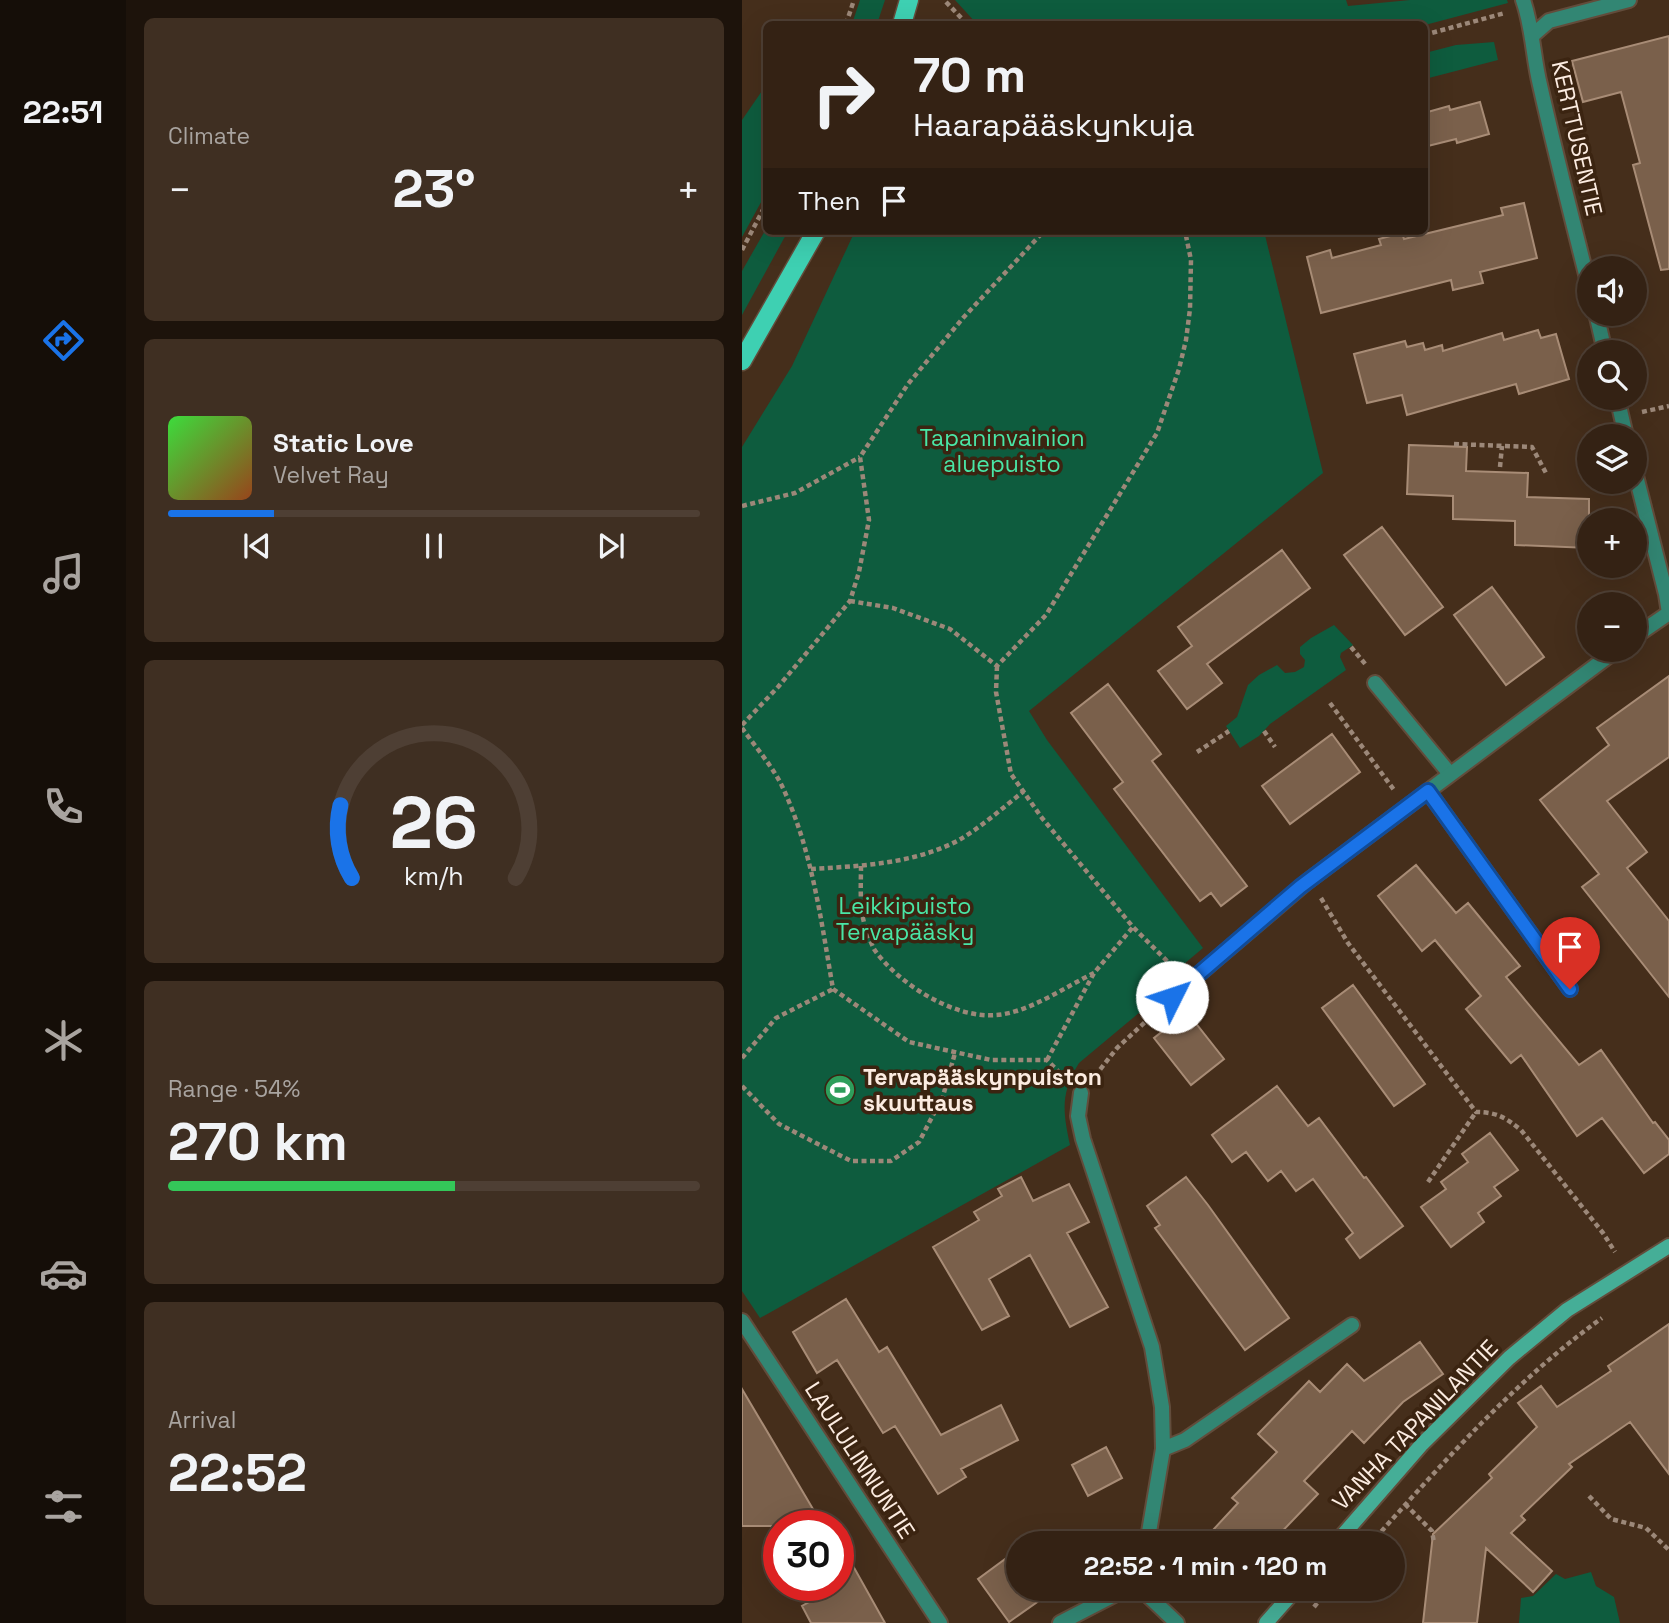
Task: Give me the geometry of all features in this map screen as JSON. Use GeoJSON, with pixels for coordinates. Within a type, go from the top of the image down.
{"type":"FeatureCollection","features":[{"type":"Feature","properties":{"kind":"main road"},"geometry":{"type":"LineString","coordinates":[[903,21],[909,0]]}},
{"type":"Feature","properties":{"kind":"main road"},"geometry":{"type":"LineString","coordinates":[[742,361],[815,235]]}},
{"type":"Feature","properties":{"kind":"street"},"geometry":{"type":"LineString","coordinates":[[1533,35],[1549,21],[1629,0]]}},
{"type":"Feature","properties":{"kind":"street","name":"KERTTUSENTIE"},"geometry":{"type":"LineString","coordinates":[[1524,3],[1533,35],[1537,71],[1560,175],[1581,256]]}},
{"type":"Feature","properties":{"kind":"street"},"geometry":{"type":"LineString","coordinates":[[1641,494],[1669,613],[1647,628]]}},
{"type":"Feature","properties":{"kind":"street"},"geometry":{"type":"LineString","coordinates":[[1172,997],[1308,881],[1601,662]]}},
{"type":"Feature","properties":{"kind":"street"},"geometry":{"type":"LineString","coordinates":[[1373,677],[1450,774]]}},
{"type":"Feature","properties":{"kind":"street"},"geometry":{"type":"LineString","coordinates":[[1428,791],[1570,989]]}},
{"type":"Feature","properties":{"kind":"street"},"geometry":{"type":"LineString","coordinates":[[1081,1093],[1078,1116],[1083,1139],[1152,1347],[1162,1407],[1163,1449],[1149,1531]]}},
{"type":"Feature","properties":{"kind":"street","name":"VANHA TAPANILANTIE"},"geometry":{"type":"LineString","coordinates":[[1346,1531],[1422,1444],[1509,1358],[1567,1310],[1669,1246]]}},
{"type":"Feature","properties":{"kind":"street","name":"LAULULINNUNTIE"},"geometry":{"type":"LineString","coordinates":[[742,1321],[940,1623]]}},
{"type":"Feature","properties":{"kind":"street"},"geometry":{"type":"LineString","coordinates":[[1163,1449],[1185,1440],[1352,1325]]}},
{"type":"Feature","properties":{"kind":"street"},"geometry":{"type":"LineString","coordinates":[[1060,1623],[1102,1601]]}},
{"type":"Feature","properties":{"kind":"street"},"geometry":{"type":"LineString","coordinates":[[1154,1601],[1177,1623]]}},
{"type":"Feature","properties":{"kind":"street"},"geometry":{"type":"LineString","coordinates":[[1266,1623],[1285,1601]]}},
{"type":"Feature","properties":{"kind":"path"},"geometry":{"type":"LineString","coordinates":[[847,21],[854,0]]}},
{"type":"Feature","properties":{"kind":"path"},"geometry":{"type":"LineString","coordinates":[[946,2],[964,21]]}},
{"type":"Feature","properties":{"kind":"path"},"geometry":{"type":"LineString","coordinates":[[1428,34],[1524,3]]}},
{"type":"Feature","properties":{"kind":"path"},"geometry":{"type":"LineString","coordinates":[[742,250],[763,210]]}},
{"type":"Feature","properties":{"kind":"path"},"geometry":{"type":"LineString","coordinates":[[742,506],[795,492],[860,457],[908,384],[963,318],[1040,235]]}},
{"type":"Feature","properties":{"kind":"path"},"geometry":{"type":"LineString","coordinates":[[1186,235],[1191,260],[1186,340],[1157,433],[1046,615],[997,666],[996,692],[1011,774],[1042,818],[1133,927],[1172,967],[1197,976]]}},
{"type":"Feature","properties":{"kind":"path"},"geometry":{"type":"LineString","coordinates":[[1638,413],[1669,406]]}},
{"type":"Feature","properties":{"kind":"path"},"geometry":{"type":"LineString","coordinates":[[1454,444],[1532,447],[1546,473]]}},
{"type":"Feature","properties":{"kind":"path"},"geometry":{"type":"LineString","coordinates":[[1500,467],[1502,446]]}},
{"type":"Feature","properties":{"kind":"path"},"geometry":{"type":"LineString","coordinates":[[860,457],[869,520],[859,572],[849,601],[742,727],[781,784],[807,851],[833,989],[909,1042],[991,1060],[1047,1060],[1081,1093],[1117,1048],[1172,997]]}},
{"type":"Feature","properties":{"kind":"path"},"geometry":{"type":"LineString","coordinates":[[849,601],[892,608],[950,629],[997,666]]}},
{"type":"Feature","properties":{"kind":"path"},"geometry":{"type":"LineString","coordinates":[[1351,647],[1373,677]]}},
{"type":"Feature","properties":{"kind":"path"},"geometry":{"type":"LineString","coordinates":[[1330,703],[1407,807]]}},
{"type":"Feature","properties":{"kind":"path"},"geometry":{"type":"LineString","coordinates":[[1198,752],[1229,731]]}},
{"type":"Feature","properties":{"kind":"path"},"geometry":{"type":"LineString","coordinates":[[1264,731],[1275,747]]}},
{"type":"Feature","properties":{"kind":"path"},"geometry":{"type":"LineString","coordinates":[[811,869],[861,866],[928,853],[959,840],[1024,791]]}},
{"type":"Feature","properties":{"kind":"path"},"geometry":{"type":"LineString","coordinates":[[861,866],[861,901],[865,926],[874,948],[897,974],[929,997],[968,1013],[995,1016],[1020,1011],[1094,973]]}},
{"type":"Feature","properties":{"kind":"path"},"geometry":{"type":"LineString","coordinates":[[1325,904],[1348,943],[1476,1112]]}},
{"type":"Feature","properties":{"kind":"path"},"geometry":{"type":"LineString","coordinates":[[1047,1060],[1094,973],[1133,927]]}},
{"type":"Feature","properties":{"kind":"path"},"geometry":{"type":"LineString","coordinates":[[742,1058],[776,1018],[833,989]]}},
{"type":"Feature","properties":{"kind":"path"},"geometry":{"type":"LineString","coordinates":[[742,1086],[779,1124],[851,1161],[891,1161],[919,1142],[943,1096],[955,1053]]}},
{"type":"Feature","properties":{"kind":"path"},"geometry":{"type":"LineString","coordinates":[[1428,1182],[1476,1112]]}},
{"type":"Feature","properties":{"kind":"path"},"geometry":{"type":"LineString","coordinates":[[1476,1112],[1490,1112],[1507,1119],[1521,1130],[1615,1252]]}},
{"type":"Feature","properties":{"kind":"path"},"geometry":{"type":"LineString","coordinates":[[1381,1531],[1437,1468],[1540,1366],[1610,1312]]}},
{"type":"Feature","properties":{"kind":"path"},"geometry":{"type":"LineString","coordinates":[[1589,1496],[1611,1519],[1646,1528],[1669,1550]]}},
{"type":"Feature","properties":{"kind":"path"},"geometry":{"type":"LineString","coordinates":[[1405,1504],[1432,1531],[1434,1543]]}},
{"type":"Feature","properties":{"kind":"green space"},"geometry":{"type":"Polygon","coordinates":[[[860,0],[885,0],[878,21],[853,21],[860,0]]]}},
{"type":"Feature","properties":{"kind":"green space"},"geometry":{"type":"Polygon","coordinates":[[[955,0],[1346,0],[1348,6],[1410,0],[1507,0],[1508,3],[1428,24],[1428,21],[974,21],[955,0]]]}},
{"type":"Feature","properties":{"kind":"green space"},"geometry":{"type":"Polygon","coordinates":[[[1494,42],[1498,60],[1428,78],[1428,52],[1456,45],[1494,42]]]}},
{"type":"Feature","properties":{"kind":"green space"},"geometry":{"type":"Polygon","coordinates":[[[763,89],[763,198],[742,237],[742,120],[763,89]]]}},
{"type":"Feature","properties":{"kind":"green space"},"geometry":{"type":"Polygon","coordinates":[[[763,234],[786,235],[742,315],[742,271],[763,234]]]}},
{"type":"Feature","properties":{"kind":"green space","name":"Tapaninvainion aluepuisto"},"geometry":{"type":"Polygon","coordinates":[[[853,235],[1265,235],[1323,473],[1029,711],[1047,740],[1203,948],[1171,975],[1164,992],[1079,1063],[1069,1084],[1065,1103],[1070,1145],[760,1318],[742,1291],[742,447],[792,366],[853,235]]]}},
{"type":"Feature","properties":{"kind":"green space"},"geometry":{"type":"Polygon","coordinates":[[[1334,625],[1353,645],[1341,653],[1346,670],[1240,748],[1226,726],[1237,717],[1248,685],[1277,665],[1285,673],[1304,667],[1305,660],[1300,654],[1300,647],[1334,625]]]}},
{"type":"Feature","properties":{"kind":"green space"},"geometry":{"type":"Polygon","coordinates":[[[1591,1572],[1596,1586],[1614,1597],[1620,1623],[1519,1623],[1521,1598],[1533,1596],[1556,1574],[1565,1579],[1591,1572]]]}},
{"type":"Feature","properties":{"kind":"building"},"geometry":{"type":"Polygon","coordinates":[[[1669,36],[1669,269],[1661,270],[1633,165],[1640,163],[1621,92],[1583,102],[1572,61],[1669,36]]]}},
{"type":"Feature","properties":{"kind":"building"},"geometry":{"type":"Polygon","coordinates":[[[1480,102],[1489,134],[1457,143],[1456,139],[1428,146],[1428,112],[1449,106],[1450,110],[1480,102]]]}},
{"type":"Feature","properties":{"kind":"building"},"geometry":{"type":"Polygon","coordinates":[[[1524,203],[1537,258],[1480,272],[1483,283],[1453,290],[1451,280],[1321,313],[1307,257],[1330,250],[1332,258],[1381,245],[1379,239],[1394,235],[1403,235],[1404,239],[1428,235],[1503,215],[1501,208],[1524,203]]]}},
{"type":"Feature","properties":{"kind":"building"},"geometry":{"type":"Polygon","coordinates":[[[1538,330],[1541,338],[1556,334],[1569,379],[1519,394],[1516,384],[1407,415],[1402,395],[1367,403],[1354,354],[1405,341],[1407,347],[1423,343],[1425,350],[1442,345],[1443,351],[1502,333],[1504,340],[1538,330]]]}},
{"type":"Feature","properties":{"kind":"building"},"geometry":{"type":"Polygon","coordinates":[[[1409,445],[1467,447],[1466,471],[1528,473],[1527,497],[1589,499],[1589,508],[1577,508],[1577,548],[1515,545],[1515,521],[1453,519],[1453,496],[1407,494],[1409,445]]]}},
{"type":"Feature","properties":{"kind":"building"},"geometry":{"type":"Polygon","coordinates":[[[1382,527],[1443,607],[1405,635],[1344,555],[1382,527]]]}},
{"type":"Feature","properties":{"kind":"building"},"geometry":{"type":"Polygon","coordinates":[[[1282,550],[1310,588],[1207,664],[1222,683],[1187,709],[1158,671],[1192,646],[1178,627],[1282,550]]]}},
{"type":"Feature","properties":{"kind":"building"},"geometry":{"type":"Polygon","coordinates":[[[1492,587],[1544,657],[1506,685],[1454,615],[1492,587]]]}},
{"type":"Feature","properties":{"kind":"building"},"geometry":{"type":"Polygon","coordinates":[[[1669,676],[1669,757],[1607,801],[1647,852],[1627,868],[1669,921],[1669,997],[1582,887],[1599,874],[1540,800],[1609,745],[1597,728],[1669,676]]]}},
{"type":"Feature","properties":{"kind":"building"},"geometry":{"type":"Polygon","coordinates":[[[1108,684],[1161,754],[1152,761],[1247,886],[1221,906],[1211,893],[1200,901],[1114,789],[1123,782],[1071,713],[1108,684]]]}},
{"type":"Feature","properties":{"kind":"building"},"geometry":{"type":"Polygon","coordinates":[[[1332,734],[1360,772],[1290,824],[1262,786],[1332,734]]]}},
{"type":"Feature","properties":{"kind":"building"},"geometry":{"type":"Polygon","coordinates":[[[1416,865],[1456,913],[1468,903],[1520,966],[1506,977],[1579,1065],[1601,1050],[1653,1123],[1655,1122],[1669,1140],[1669,1154],[1644,1173],[1602,1118],[1577,1136],[1521,1055],[1511,1063],[1466,1009],[1481,996],[1435,940],[1422,951],[1378,896],[1416,865]]]}},
{"type":"Feature","properties":{"kind":"building"},"geometry":{"type":"Polygon","coordinates":[[[1353,985],[1425,1084],[1394,1106],[1322,1008],[1353,985]]]}},
{"type":"Feature","properties":{"kind":"building"},"geometry":{"type":"Polygon","coordinates":[[[1187,1012],[1224,1059],[1191,1085],[1154,1038],[1187,1012]]]}},
{"type":"Feature","properties":{"kind":"building"},"geometry":{"type":"Polygon","coordinates":[[[1277,1086],[1308,1126],[1319,1118],[1403,1226],[1360,1258],[1346,1239],[1353,1233],[1313,1179],[1296,1191],[1281,1171],[1268,1181],[1246,1152],[1232,1162],[1212,1135],[1277,1086]]]}},
{"type":"Feature","properties":{"kind":"building"},"geometry":{"type":"Polygon","coordinates":[[[1490,1133],[1518,1170],[1494,1187],[1501,1196],[1478,1213],[1484,1222],[1451,1247],[1421,1207],[1446,1189],[1441,1182],[1468,1162],[1462,1154],[1490,1133]]]}},
{"type":"Feature","properties":{"kind":"building"},"geometry":{"type":"Polygon","coordinates":[[[1021,1177],[1033,1201],[1069,1184],[1089,1222],[1067,1233],[1108,1307],[1070,1327],[1030,1255],[989,1279],[1009,1316],[982,1330],[933,1247],[979,1220],[974,1212],[1002,1196],[998,1189],[1021,1177]]]}},
{"type":"Feature","properties":{"kind":"building"},"geometry":{"type":"Polygon","coordinates":[[[1186,1177],[1289,1318],[1245,1350],[1155,1228],[1160,1225],[1147,1206],[1186,1177]]]}},
{"type":"Feature","properties":{"kind":"building"},"geometry":{"type":"Polygon","coordinates":[[[846,1299],[879,1352],[887,1347],[941,1435],[1001,1405],[1018,1440],[961,1469],[966,1477],[938,1494],[895,1426],[883,1433],[837,1360],[817,1373],[793,1332],[846,1299]]]}},
{"type":"Feature","properties":{"kind":"building"},"geometry":{"type":"Polygon","coordinates":[[[1669,1324],[1669,1474],[1630,1422],[1569,1464],[1572,1467],[1521,1516],[1525,1520],[1511,1533],[1552,1571],[1533,1592],[1486,1548],[1477,1623],[1423,1623],[1433,1534],[1492,1478],[1489,1474],[1537,1427],[1518,1403],[1541,1386],[1557,1407],[1611,1371],[1608,1366],[1669,1324]]]}},
{"type":"Feature","properties":{"kind":"building"},"geometry":{"type":"Polygon","coordinates":[[[1420,1342],[1443,1374],[1403,1402],[1364,1443],[1352,1431],[1304,1481],[1318,1494],[1282,1531],[1212,1531],[1238,1503],[1232,1498],[1277,1452],[1258,1434],[1309,1381],[1320,1392],[1347,1364],[1364,1381],[1420,1342]]]}},
{"type":"Feature","properties":{"kind":"building"},"geometry":{"type":"Polygon","coordinates":[[[742,1389],[814,1510],[763,1510],[763,1526],[742,1526],[742,1389]]]}},
{"type":"Feature","properties":{"kind":"building"},"geometry":{"type":"Polygon","coordinates":[[[1106,1447],[1122,1478],[1088,1496],[1072,1465],[1106,1447]]]}},
{"type":"Feature","properties":{"kind":"building"},"geometry":{"type":"Polygon","coordinates":[[[1006,1558],[1006,1601],[1039,1601],[1009,1622],[978,1579],[1006,1558]]]}},
{"type":"Feature","properties":{"kind":"building"},"geometry":{"type":"Polygon","coordinates":[[[854,1568],[885,1623],[811,1623],[802,1606],[811,1601],[854,1601],[854,1568]]]}},
{"type":"Feature","properties":{"kind":"place","name":"Tervapääskynpuiston skuuttaus"},"geometry":{"type":"Point","coordinates":[840,1090]}},
{"type":"Feature","properties":{"kind":"route"},"geometry":{"type":"LineString","coordinates":[[1172,997],[1300,887],[1428,791],[1570,989]]}},
{"type":"Feature","properties":{"kind":"park label","name":"Leikkipuisto Tervapääsky"},"geometry":{"type":"Point","coordinates":[905,919]}}]}
